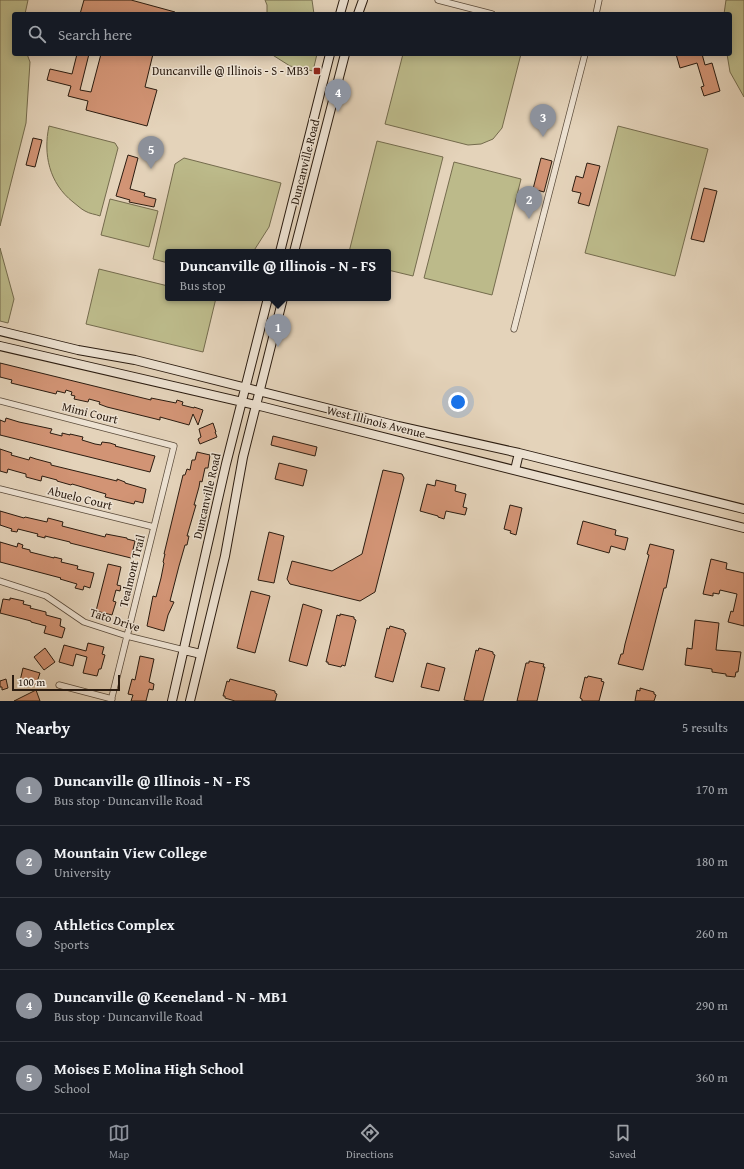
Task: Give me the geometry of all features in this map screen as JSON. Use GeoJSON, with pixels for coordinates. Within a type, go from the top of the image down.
{"type":"FeatureCollection","features":[{"type":"Feature","properties":{"kind":"main road"},"geometry":{"type":"LineString","coordinates":[[341,12],[344,0]]}},
{"type":"Feature","properties":{"kind":"main road"},"geometry":{"type":"LineString","coordinates":[[359,12],[363,0]]}},
{"type":"Feature","properties":{"kind":"main road","name":"Duncanville Road"},"geometry":{"type":"LineString","coordinates":[[281,249],[329,56]]}},
{"type":"Feature","properties":{"kind":"main road","name":"Duncanville Road"},"geometry":{"type":"LineString","coordinates":[[295,249],[344,56]]}},
{"type":"Feature","properties":{"kind":"main road","name":"Duncanville Road"},"geometry":{"type":"LineString","coordinates":[[172,701],[245,388],[267,301]]}},
{"type":"Feature","properties":{"kind":"main road"},"geometry":{"type":"LineString","coordinates":[[190,701],[225,556],[243,458],[282,301]]}},
{"type":"Feature","properties":{"kind":"main road","name":"West Illinois Avenue"},"geometry":{"type":"LineString","coordinates":[[0,331],[78,350],[135,360],[398,426],[519,453],[744,509]]}},
{"type":"Feature","properties":{"kind":"main road"},"geometry":{"type":"LineString","coordinates":[[30,354],[34,339]]}},
{"type":"Feature","properties":{"kind":"main road","name":"West Illinois Avenue"},"geometry":{"type":"LineString","coordinates":[[0,346],[242,401],[744,528]]}},
{"type":"Feature","properties":{"kind":"main road"},"geometry":{"type":"LineString","coordinates":[[395,440],[398,426]]}},
{"type":"Feature","properties":{"kind":"main road"},"geometry":{"type":"LineString","coordinates":[[515,470],[519,453]]}},
{"type":"Feature","properties":{"kind":"main road"},"geometry":{"type":"LineString","coordinates":[[184,650],[201,654]]}},
{"type":"Feature","properties":{"kind":"street"},"geometry":{"type":"LineString","coordinates":[[438,0],[484,12]]}},
{"type":"Feature","properties":{"kind":"street"},"geometry":{"type":"LineString","coordinates":[[596,12],[599,0]]}},
{"type":"Feature","properties":{"kind":"street"},"geometry":{"type":"LineString","coordinates":[[514,329],[584,56]]}},
{"type":"Feature","properties":{"kind":"street","name":"Mimi Court"},"geometry":{"type":"LineString","coordinates":[[0,401],[174,446]]}},
{"type":"Feature","properties":{"kind":"street","name":"Tealmont Trail"},"geometry":{"type":"LineString","coordinates":[[112,700],[174,446]]}},
{"type":"Feature","properties":{"kind":"street","name":"Abuelo Court"},"geometry":{"type":"LineString","coordinates":[[0,489],[154,527]]}},
{"type":"Feature","properties":{"kind":"street","name":"Tato Drive"},"geometry":{"type":"LineString","coordinates":[[0,581],[46,596],[84,622],[127,636],[184,650]]}},
{"type":"Feature","properties":{"kind":"street"},"geometry":{"type":"LineString","coordinates":[[59,685],[112,700]]}},
{"type":"Feature","properties":{"kind":"shaded area"},"geometry":{"type":"Polygon","coordinates":[[[0,0],[28,0],[25,12],[12,12],[12,56],[28,56],[30,62],[26,123],[0,226],[0,0]]]}},
{"type":"Feature","properties":{"kind":"shaded area"},"geometry":{"type":"Polygon","coordinates":[[[265,0],[312,0],[314,12],[267,12],[265,0]]]}},
{"type":"Feature","properties":{"kind":"shaded area"},"geometry":{"type":"Polygon","coordinates":[[[726,0],[744,0],[744,97],[730,72],[727,56],[732,56],[732,12],[724,12],[726,0]]]}},
{"type":"Feature","properties":{"kind":"shaded area"},"geometry":{"type":"Polygon","coordinates":[[[274,56],[317,56],[313,71],[290,66],[274,56]]]}},
{"type":"Feature","properties":{"kind":"shaded area"},"geometry":{"type":"Polygon","coordinates":[[[402,56],[520,56],[502,128],[493,139],[481,144],[468,145],[385,124],[402,56]]]}},
{"type":"Feature","properties":{"kind":"shaded area"},"geometry":{"type":"Polygon","coordinates":[[[49,126],[115,143],[118,148],[100,216],[82,209],[58,186],[53,177],[48,157],[47,137],[49,126]]]}},
{"type":"Feature","properties":{"kind":"shaded area"},"geometry":{"type":"Polygon","coordinates":[[[618,126],[708,149],[675,276],[585,253],[618,126]]]}},
{"type":"Feature","properties":{"kind":"shaded area"},"geometry":{"type":"Polygon","coordinates":[[[377,141],[443,157],[413,276],[391,271],[391,249],[350,249],[377,141]]]}},
{"type":"Feature","properties":{"kind":"shaded area"},"geometry":{"type":"Polygon","coordinates":[[[184,158],[281,183],[269,227],[255,249],[165,249],[165,262],[153,259],[175,164],[184,158]]]}},
{"type":"Feature","properties":{"kind":"shaded area"},"geometry":{"type":"Polygon","coordinates":[[[454,162],[521,179],[492,295],[424,278],[454,162]]]}},
{"type":"Feature","properties":{"kind":"shaded area"},"geometry":{"type":"Polygon","coordinates":[[[110,199],[158,211],[149,247],[101,235],[110,199]]]}},
{"type":"Feature","properties":{"kind":"shaded area"},"geometry":{"type":"Polygon","coordinates":[[[0,248],[14,299],[8,323],[0,321],[0,248]]]}},
{"type":"Feature","properties":{"kind":"shaded area"},"geometry":{"type":"Polygon","coordinates":[[[99,269],[165,285],[165,301],[215,301],[203,352],[86,324],[99,269]]]}},
{"type":"Feature","properties":{"kind":"building"},"geometry":{"type":"Polygon","coordinates":[[[84,0],[131,0],[175,12],[81,12],[84,0]]]}},
{"type":"Feature","properties":{"kind":"building"},"geometry":{"type":"Polygon","coordinates":[[[76,56],[88,56],[80,90],[91,92],[100,56],[153,56],[145,87],[157,90],[147,126],[86,110],[88,101],[68,96],[71,86],[47,80],[50,69],[72,74],[76,56]]]}},
{"type":"Feature","properties":{"kind":"building"},"geometry":{"type":"Polygon","coordinates":[[[677,56],[703,56],[705,65],[712,63],[720,91],[704,96],[701,87],[704,86],[697,63],[680,68],[677,56]]]}},
{"type":"Feature","properties":{"kind":"building"},"geometry":{"type":"Polygon","coordinates":[[[33,138],[42,140],[35,167],[26,165],[33,138]]]}},
{"type":"Feature","properties":{"kind":"building"},"geometry":{"type":"Polygon","coordinates":[[[128,155],[138,158],[130,189],[145,193],[144,196],[156,199],[154,207],[129,202],[130,200],[116,196],[128,155]]]}},
{"type":"Feature","properties":{"kind":"building"},"geometry":{"type":"Polygon","coordinates":[[[541,158],[552,161],[544,192],[533,189],[541,158]]]}},
{"type":"Feature","properties":{"kind":"building"},"geometry":{"type":"Polygon","coordinates":[[[587,163],[600,166],[589,206],[578,203],[581,193],[572,191],[576,176],[583,178],[587,163]]]}},
{"type":"Feature","properties":{"kind":"building"},"geometry":{"type":"Polygon","coordinates":[[[704,188],[717,191],[704,242],[691,239],[704,188]]]}},
{"type":"Feature","properties":{"kind":"building"},"geometry":{"type":"Polygon","coordinates":[[[0,363],[151,400],[151,398],[176,403],[177,400],[183,402],[182,405],[203,410],[198,425],[193,414],[189,425],[160,417],[160,420],[107,407],[99,404],[100,402],[89,399],[88,402],[74,399],[75,396],[71,395],[72,392],[66,390],[65,393],[57,391],[56,394],[11,383],[12,380],[0,377],[0,363]]]}},
{"type":"Feature","properties":{"kind":"building"},"geometry":{"type":"Polygon","coordinates":[[[6,418],[52,429],[50,433],[62,436],[62,433],[70,434],[83,437],[82,440],[95,444],[101,445],[102,442],[110,443],[116,445],[115,446],[155,456],[150,472],[0,435],[0,420],[5,422],[6,418]]]}},
{"type":"Feature","properties":{"kind":"building"},"geometry":{"type":"Polygon","coordinates":[[[213,423],[217,437],[200,444],[198,439],[201,437],[199,429],[213,423]]]}},
{"type":"Feature","properties":{"kind":"building"},"geometry":{"type":"Polygon","coordinates":[[[273,436],[317,447],[315,456],[271,445],[273,436]]]}},
{"type":"Feature","properties":{"kind":"building"},"geometry":{"type":"Polygon","coordinates":[[[0,449],[12,453],[11,455],[29,460],[30,457],[51,463],[51,465],[117,481],[117,479],[146,489],[143,503],[135,501],[134,504],[105,497],[106,494],[42,476],[41,481],[26,477],[26,474],[8,469],[7,473],[0,471],[0,449]]]}},
{"type":"Feature","properties":{"kind":"building"},"geometry":{"type":"Polygon","coordinates":[[[197,452],[210,455],[208,468],[205,468],[202,482],[200,481],[194,505],[196,505],[187,536],[189,536],[187,545],[185,545],[170,601],[174,602],[168,615],[164,631],[147,626],[153,596],[156,597],[161,578],[164,554],[183,475],[185,475],[187,469],[190,470],[192,460],[195,460],[197,452]]]}},
{"type":"Feature","properties":{"kind":"building"},"geometry":{"type":"Polygon","coordinates":[[[279,463],[307,470],[303,486],[275,479],[279,463]]]}},
{"type":"Feature","properties":{"kind":"building"},"geometry":{"type":"Polygon","coordinates":[[[383,470],[402,474],[404,478],[375,592],[360,601],[290,584],[287,579],[292,561],[332,571],[362,554],[383,470]]]}},
{"type":"Feature","properties":{"kind":"building"},"geometry":{"type":"Polygon","coordinates":[[[436,480],[456,485],[455,491],[466,494],[463,507],[467,508],[465,515],[446,511],[444,519],[420,511],[427,484],[435,486],[436,480]]]}},
{"type":"Feature","properties":{"kind":"building"},"geometry":{"type":"Polygon","coordinates":[[[510,505],[522,508],[516,535],[510,533],[511,531],[504,529],[510,505]]]}},
{"type":"Feature","properties":{"kind":"building"},"geometry":{"type":"Polygon","coordinates":[[[0,511],[24,518],[47,522],[48,518],[63,522],[62,526],[105,537],[106,534],[127,538],[135,541],[131,558],[45,536],[45,538],[37,536],[38,534],[18,529],[17,532],[11,531],[12,529],[0,525],[0,511]]]}},
{"type":"Feature","properties":{"kind":"building"},"geometry":{"type":"Polygon","coordinates":[[[583,521],[616,530],[615,535],[628,538],[625,550],[611,546],[609,553],[577,544],[583,521]]]}},
{"type":"Feature","properties":{"kind":"building"},"geometry":{"type":"Polygon","coordinates":[[[269,532],[284,536],[274,583],[258,580],[269,532]]]}},
{"type":"Feature","properties":{"kind":"building"},"geometry":{"type":"Polygon","coordinates":[[[0,542],[17,547],[18,543],[23,545],[22,548],[30,550],[30,552],[62,559],[61,562],[78,566],[77,569],[94,573],[90,588],[84,586],[83,590],[75,588],[77,584],[60,579],[61,578],[0,562],[0,542]]]}},
{"type":"Feature","properties":{"kind":"building"},"geometry":{"type":"Polygon","coordinates":[[[650,544],[674,550],[666,588],[664,588],[643,670],[618,664],[621,654],[623,654],[649,555],[647,554],[650,544]]]}},
{"type":"Feature","properties":{"kind":"building"},"geometry":{"type":"Polygon","coordinates":[[[711,559],[727,563],[726,569],[744,573],[744,626],[728,622],[731,611],[733,612],[737,594],[720,590],[719,594],[713,593],[713,596],[703,594],[711,559]]]}},
{"type":"Feature","properties":{"kind":"building"},"geometry":{"type":"Polygon","coordinates":[[[108,564],[121,567],[117,585],[121,586],[120,591],[116,590],[113,601],[116,602],[112,615],[96,611],[108,564]]]}},
{"type":"Feature","properties":{"kind":"building"},"geometry":{"type":"Polygon","coordinates":[[[251,591],[270,596],[255,653],[237,648],[251,591]]]}},
{"type":"Feature","properties":{"kind":"building"},"geometry":{"type":"Polygon","coordinates":[[[10,598],[24,601],[23,604],[31,606],[30,608],[46,612],[46,615],[61,619],[60,626],[65,628],[62,638],[44,633],[46,626],[0,613],[3,599],[10,600],[10,598]]]}},
{"type":"Feature","properties":{"kind":"building"},"geometry":{"type":"Polygon","coordinates":[[[303,604],[322,610],[307,666],[289,661],[303,604]]]}},
{"type":"Feature","properties":{"kind":"building"},"geometry":{"type":"Polygon","coordinates":[[[340,614],[354,617],[356,620],[345,666],[342,665],[341,667],[328,664],[328,662],[326,662],[337,615],[340,616],[340,614]]]}},
{"type":"Feature","properties":{"kind":"building"},"geometry":{"type":"Polygon","coordinates":[[[695,620],[719,623],[716,650],[741,652],[738,672],[736,672],[735,677],[712,672],[712,669],[685,665],[687,648],[692,649],[695,620]]]}},
{"type":"Feature","properties":{"kind":"building"},"geometry":{"type":"Polygon","coordinates":[[[390,626],[404,630],[406,633],[393,682],[375,677],[387,628],[389,629],[390,626]]]}},
{"type":"Feature","properties":{"kind":"building"},"geometry":{"type":"Polygon","coordinates":[[[88,643],[104,647],[102,654],[105,655],[101,669],[99,669],[97,676],[83,673],[87,657],[76,654],[73,666],[59,662],[64,645],[86,651],[88,643]]]}},
{"type":"Feature","properties":{"kind":"building"},"geometry":{"type":"Polygon","coordinates":[[[45,648],[55,662],[44,670],[34,657],[45,648]]]}},
{"type":"Feature","properties":{"kind":"building"},"geometry":{"type":"Polygon","coordinates":[[[479,648],[493,652],[495,655],[483,701],[464,700],[476,650],[478,651],[479,648]]]}},
{"type":"Feature","properties":{"kind":"building"},"geometry":{"type":"Polygon","coordinates":[[[140,656],[154,659],[149,682],[154,684],[153,690],[149,689],[146,701],[131,701],[133,695],[128,694],[132,679],[135,680],[140,656]]]}},
{"type":"Feature","properties":{"kind":"building"},"geometry":{"type":"Polygon","coordinates":[[[529,661],[544,664],[543,667],[545,667],[537,701],[517,701],[526,663],[529,663],[529,661]]]}},
{"type":"Feature","properties":{"kind":"building"},"geometry":{"type":"Polygon","coordinates":[[[427,663],[445,668],[439,691],[421,687],[427,663]]]}},
{"type":"Feature","properties":{"kind":"building"},"geometry":{"type":"Polygon","coordinates":[[[23,668],[40,673],[36,685],[20,681],[23,668]]]}},
{"type":"Feature","properties":{"kind":"building"},"geometry":{"type":"Polygon","coordinates":[[[588,676],[602,679],[601,681],[604,682],[599,701],[582,701],[580,698],[585,677],[587,678],[588,676]]]}},
{"type":"Feature","properties":{"kind":"building"},"geometry":{"type":"Polygon","coordinates":[[[6,679],[8,688],[2,690],[2,687],[0,687],[0,681],[6,679]]]}},
{"type":"Feature","properties":{"kind":"building"},"geometry":{"type":"Polygon","coordinates":[[[230,679],[275,691],[277,694],[275,701],[235,701],[225,698],[225,696],[223,696],[227,681],[229,682],[230,679]]]}},
{"type":"Feature","properties":{"kind":"building"},"geometry":{"type":"Polygon","coordinates":[[[640,688],[654,692],[656,695],[654,701],[635,701],[637,690],[640,691],[640,688]]]}},
{"type":"Feature","properties":{"kind":"building"},"geometry":{"type":"Polygon","coordinates":[[[36,690],[40,701],[14,701],[36,690]]]}},
{"type":"Feature","properties":{"kind":"place","name":"Duncanville @ Illinois - S - MB3"},"geometry":{"type":"Point","coordinates":[317,71]}},
{"type":"Feature","properties":{"kind":"place","name":"Duncanville @ Keeneland - N - MB1"},"geometry":{"type":"Point","coordinates":[338,112]}},
{"type":"Feature","properties":{"kind":"place","name":"Athletics Complex"},"geometry":{"type":"Point","coordinates":[543,137]}},
{"type":"Feature","properties":{"kind":"place","name":"Moises E Molina High School"},"geometry":{"type":"Point","coordinates":[151,169]}},
{"type":"Feature","properties":{"kind":"place","name":"Mountain View College"},"geometry":{"type":"Point","coordinates":[529,219]}},
{"type":"Feature","properties":{"kind":"place","name":"Duncanville @ Illinois - N - FS"},"geometry":{"type":"Point","coordinates":[278,347]}}]}
